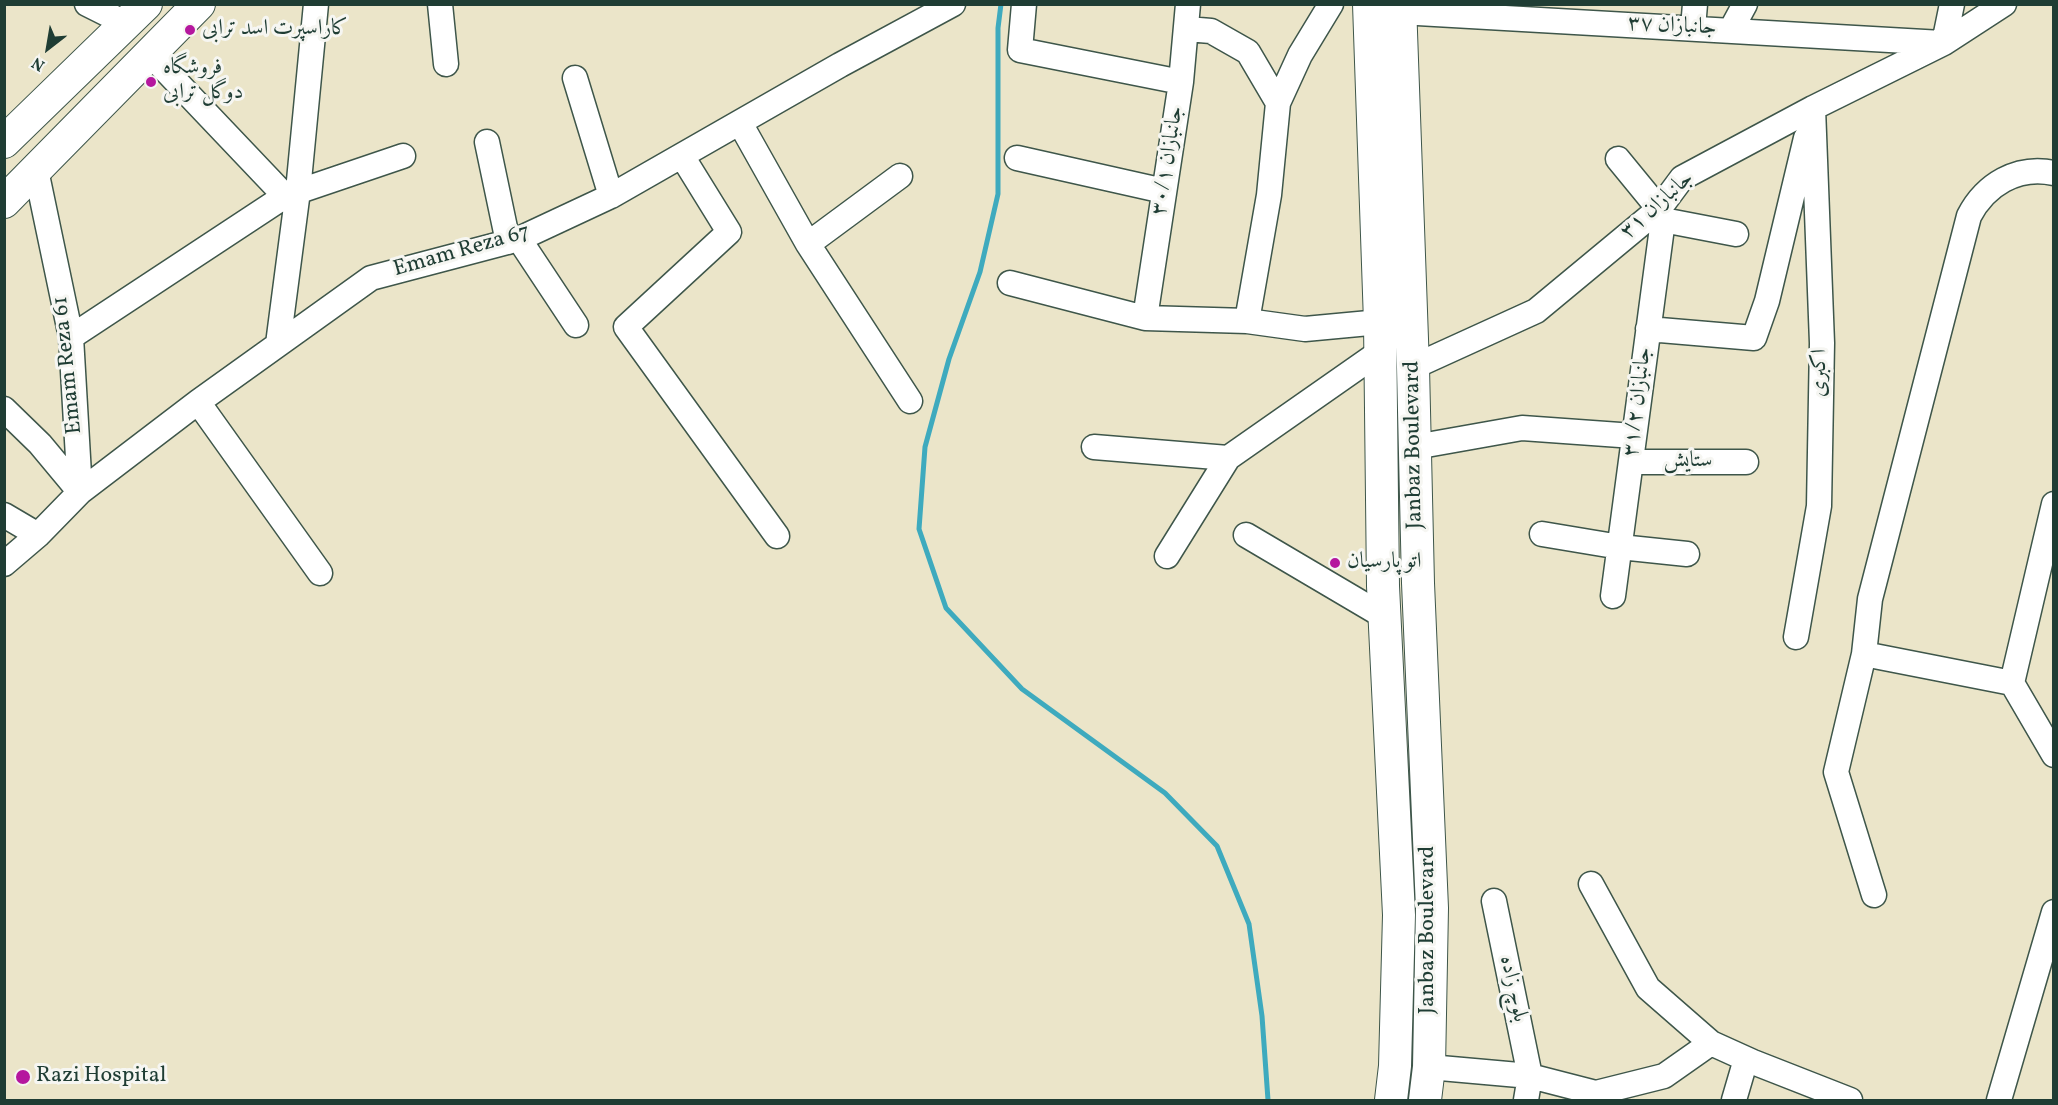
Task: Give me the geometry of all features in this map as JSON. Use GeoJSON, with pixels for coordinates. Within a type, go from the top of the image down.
{"type":"FeatureCollection","features":[{"type":"Feature","properties":{"kind":"main road"},"geometry":{"type":"LineString","coordinates":[[4,202],[199,4]]}},
{"type":"Feature","properties":{"kind":"main road","name":"Janbaz Boulevard"},"geometry":{"type":"LineString","coordinates":[[1369,4],[1381,336],[1384,601],[1398,915],[1395,1066],[1391,1101]]}},
{"type":"Feature","properties":{"kind":"main road","name":"Janbaz Boulevard"},"geometry":{"type":"LineString","coordinates":[[1400,8],[1418,583],[1432,908],[1429,1067],[1425,1101]]}},
{"type":"Feature","properties":{"kind":"main road"},"geometry":{"type":"LineString","coordinates":[[4,142],[136,14]]}},
{"type":"Feature","properties":{"kind":"main road"},"geometry":{"type":"LineString","coordinates":[[1384,601],[1418,583]]}},
{"type":"Feature","properties":{"kind":"street"},"geometry":{"type":"LineString","coordinates":[[87,4],[136,14]]}},
{"type":"Feature","properties":{"kind":"street"},"geometry":{"type":"LineString","coordinates":[[278,344],[291,193],[316,4]]}},
{"type":"Feature","properties":{"kind":"street"},"geometry":{"type":"LineString","coordinates":[[440,4],[446,64]]}},
{"type":"Feature","properties":{"kind":"street","name":"Emam Reza 67"},"geometry":{"type":"LineString","coordinates":[[4,564],[38,535],[80,492],[198,402],[371,278],[514,240],[610,196],[840,64],[953,4]]}},
{"type":"Feature","properties":{"kind":"street"},"geometry":{"type":"LineString","coordinates":[[1024,4],[1020,50],[1181,82]]}},
{"type":"Feature","properties":{"kind":"street","name":"جانبازان ۳۰/۱"},"geometry":{"type":"LineString","coordinates":[[1145,318],[1181,82],[1188,4]]}},
{"type":"Feature","properties":{"kind":"street"},"geometry":{"type":"LineString","coordinates":[[1247,321],[1269,195],[1278,103],[1300,56],[1330,4]]}},
{"type":"Feature","properties":{"kind":"street"},"geometry":{"type":"LineString","coordinates":[[1731,30],[1745,4]]}},
{"type":"Feature","properties":{"kind":"street"},"geometry":{"type":"LineString","coordinates":[[1944,43],[1952,4]]}},
{"type":"Feature","properties":{"kind":"street","name":"جانبازان ۳۱"},"geometry":{"type":"LineString","coordinates":[[1413,367],[1536,311],[1661,214],[1682,178],[1812,108],[1944,43],[2004,4]]}},
{"type":"Feature","properties":{"kind":"street","name":"جانبازان ۳۷"},"geometry":{"type":"LineString","coordinates":[[1400,8],[1694,16],[1731,30],[1944,43]]}},
{"type":"Feature","properties":{"kind":"street"},"geometry":{"type":"LineString","coordinates":[[1186,29],[1211,31],[1248,52],[1278,103]]}},
{"type":"Feature","properties":{"kind":"street"},"geometry":{"type":"LineString","coordinates":[[150,54],[291,193]]}},
{"type":"Feature","properties":{"kind":"street"},"geometry":{"type":"LineString","coordinates":[[575,78],[610,196]]}},
{"type":"Feature","properties":{"kind":"street"},"geometry":{"type":"LineString","coordinates":[[1648,329],[1754,338],[1767,301],[1812,108]]}},
{"type":"Feature","properties":{"kind":"street","name":"اکبری"},"geometry":{"type":"LineString","coordinates":[[1796,637],[1819,506],[1822,343],[1812,108]]}},
{"type":"Feature","properties":{"kind":"street"},"geometry":{"type":"LineString","coordinates":[[740,123],[808,244],[910,401]]}},
{"type":"Feature","properties":{"kind":"street"},"geometry":{"type":"LineString","coordinates":[[487,142],[514,240],[576,325]]}},
{"type":"Feature","properties":{"kind":"street"},"geometry":{"type":"LineString","coordinates":[[71,337],[291,193],[403,156]]}},
{"type":"Feature","properties":{"kind":"street"},"geometry":{"type":"LineString","coordinates":[[682,156],[729,232],[626,327],[777,536]]}},
{"type":"Feature","properties":{"kind":"street"},"geometry":{"type":"LineString","coordinates":[[1017,158],[1164,191]]}},
{"type":"Feature","properties":{"kind":"street"},"geometry":{"type":"LineString","coordinates":[[1618,159],[1661,214],[1736,234]]}},
{"type":"Feature","properties":{"kind":"street","name":"Emam Reza 61"},"geometry":{"type":"LineString","coordinates":[[36,170],[71,337],[80,492]]}},
{"type":"Feature","properties":{"kind":"street"},"geometry":{"type":"LineString","coordinates":[[1874,895],[1836,772],[1864,654],[1870,599],[1969,216],[1984,193],[2007,178],[2033,171],[2054,173]]}},
{"type":"Feature","properties":{"kind":"street"},"geometry":{"type":"LineString","coordinates":[[808,244],[900,176]]}},
{"type":"Feature","properties":{"kind":"street","name":"جانبازان ۳۱/۲"},"geometry":{"type":"LineString","coordinates":[[1613,596],[1661,214]]}},
{"type":"Feature","properties":{"kind":"street"},"geometry":{"type":"LineString","coordinates":[[1010,283],[1145,318],[1247,321],[1381,336]]}},
{"type":"Feature","properties":{"kind":"street"},"geometry":{"type":"LineString","coordinates":[[1167,556],[1228,458],[1381,336]]}},
{"type":"Feature","properties":{"kind":"street"},"geometry":{"type":"LineString","coordinates":[[198,402],[320,573]]}},
{"type":"Feature","properties":{"kind":"street"},"geometry":{"type":"LineString","coordinates":[[4,409],[40,444],[80,492]]}},
{"type":"Feature","properties":{"kind":"street"},"geometry":{"type":"LineString","coordinates":[[1415,447],[1522,428],[1634,436]]}},
{"type":"Feature","properties":{"kind":"street"},"geometry":{"type":"LineString","coordinates":[[1094,447],[1228,458]]}},
{"type":"Feature","properties":{"kind":"street","name":"ستایش"},"geometry":{"type":"LineString","coordinates":[[1631,462],[1746,462]]}},
{"type":"Feature","properties":{"kind":"street"},"geometry":{"type":"LineString","coordinates":[[2054,504],[2012,683],[2054,755]]}},
{"type":"Feature","properties":{"kind":"street"},"geometry":{"type":"LineString","coordinates":[[4,515],[38,535]]}},
{"type":"Feature","properties":{"kind":"street"},"geometry":{"type":"LineString","coordinates":[[1542,534],[1620,547],[1687,554]]}},
{"type":"Feature","properties":{"kind":"street"},"geometry":{"type":"LineString","coordinates":[[1246,535],[1384,601]]}},
{"type":"Feature","properties":{"kind":"street"},"geometry":{"type":"LineString","coordinates":[[1864,654],[2012,683]]}},
{"type":"Feature","properties":{"kind":"street"},"geometry":{"type":"LineString","coordinates":[[1591,884],[1648,988],[1711,1042],[1746,1059],[1850,1101]]}},
{"type":"Feature","properties":{"kind":"street","name":"بلوچ زاده"},"geometry":{"type":"LineString","coordinates":[[1494,901],[1530,1076]]}},
{"type":"Feature","properties":{"kind":"street"},"geometry":{"type":"LineString","coordinates":[[1999,1101],[2054,912]]}},
{"type":"Feature","properties":{"kind":"street"},"geometry":{"type":"LineString","coordinates":[[1429,1067],[1530,1076],[1601,1097],[1664,1076],[1711,1042]]}},
{"type":"Feature","properties":{"kind":"street"},"geometry":{"type":"LineString","coordinates":[[1734,1101],[1746,1059]]}},
{"type":"Feature","properties":{"kind":"street"},"geometry":{"type":"LineString","coordinates":[[1526,1101],[1530,1076]]}},
{"type":"Feature","properties":{"kind":"waterway"},"geometry":{"type":"LineString","coordinates":[[1001,4],[998,28],[998,194],[980,272],[949,359],[925,447],[919,529],[946,608],[1022,689],[1165,793],[1217,846],[1249,924],[1262,1016],[1268,1100]]}},
{"type":"Feature","properties":{"kind":"place","name":"کاراسپرت اسد ترابی"},"geometry":{"type":"Point","coordinates":[190,30]}},
{"type":"Feature","properties":{"kind":"place","name":"فروشگاه دوگل ترابی"},"geometry":{"type":"Point","coordinates":[151,82]}},
{"type":"Feature","properties":{"kind":"place","name":"اتو پارسیان"},"geometry":{"type":"Point","coordinates":[1335,563]}},
{"type":"Feature","properties":{"kind":"place","name":"Razi Hospital"},"geometry":{"type":"Point","coordinates":[23,1077]}}]}
